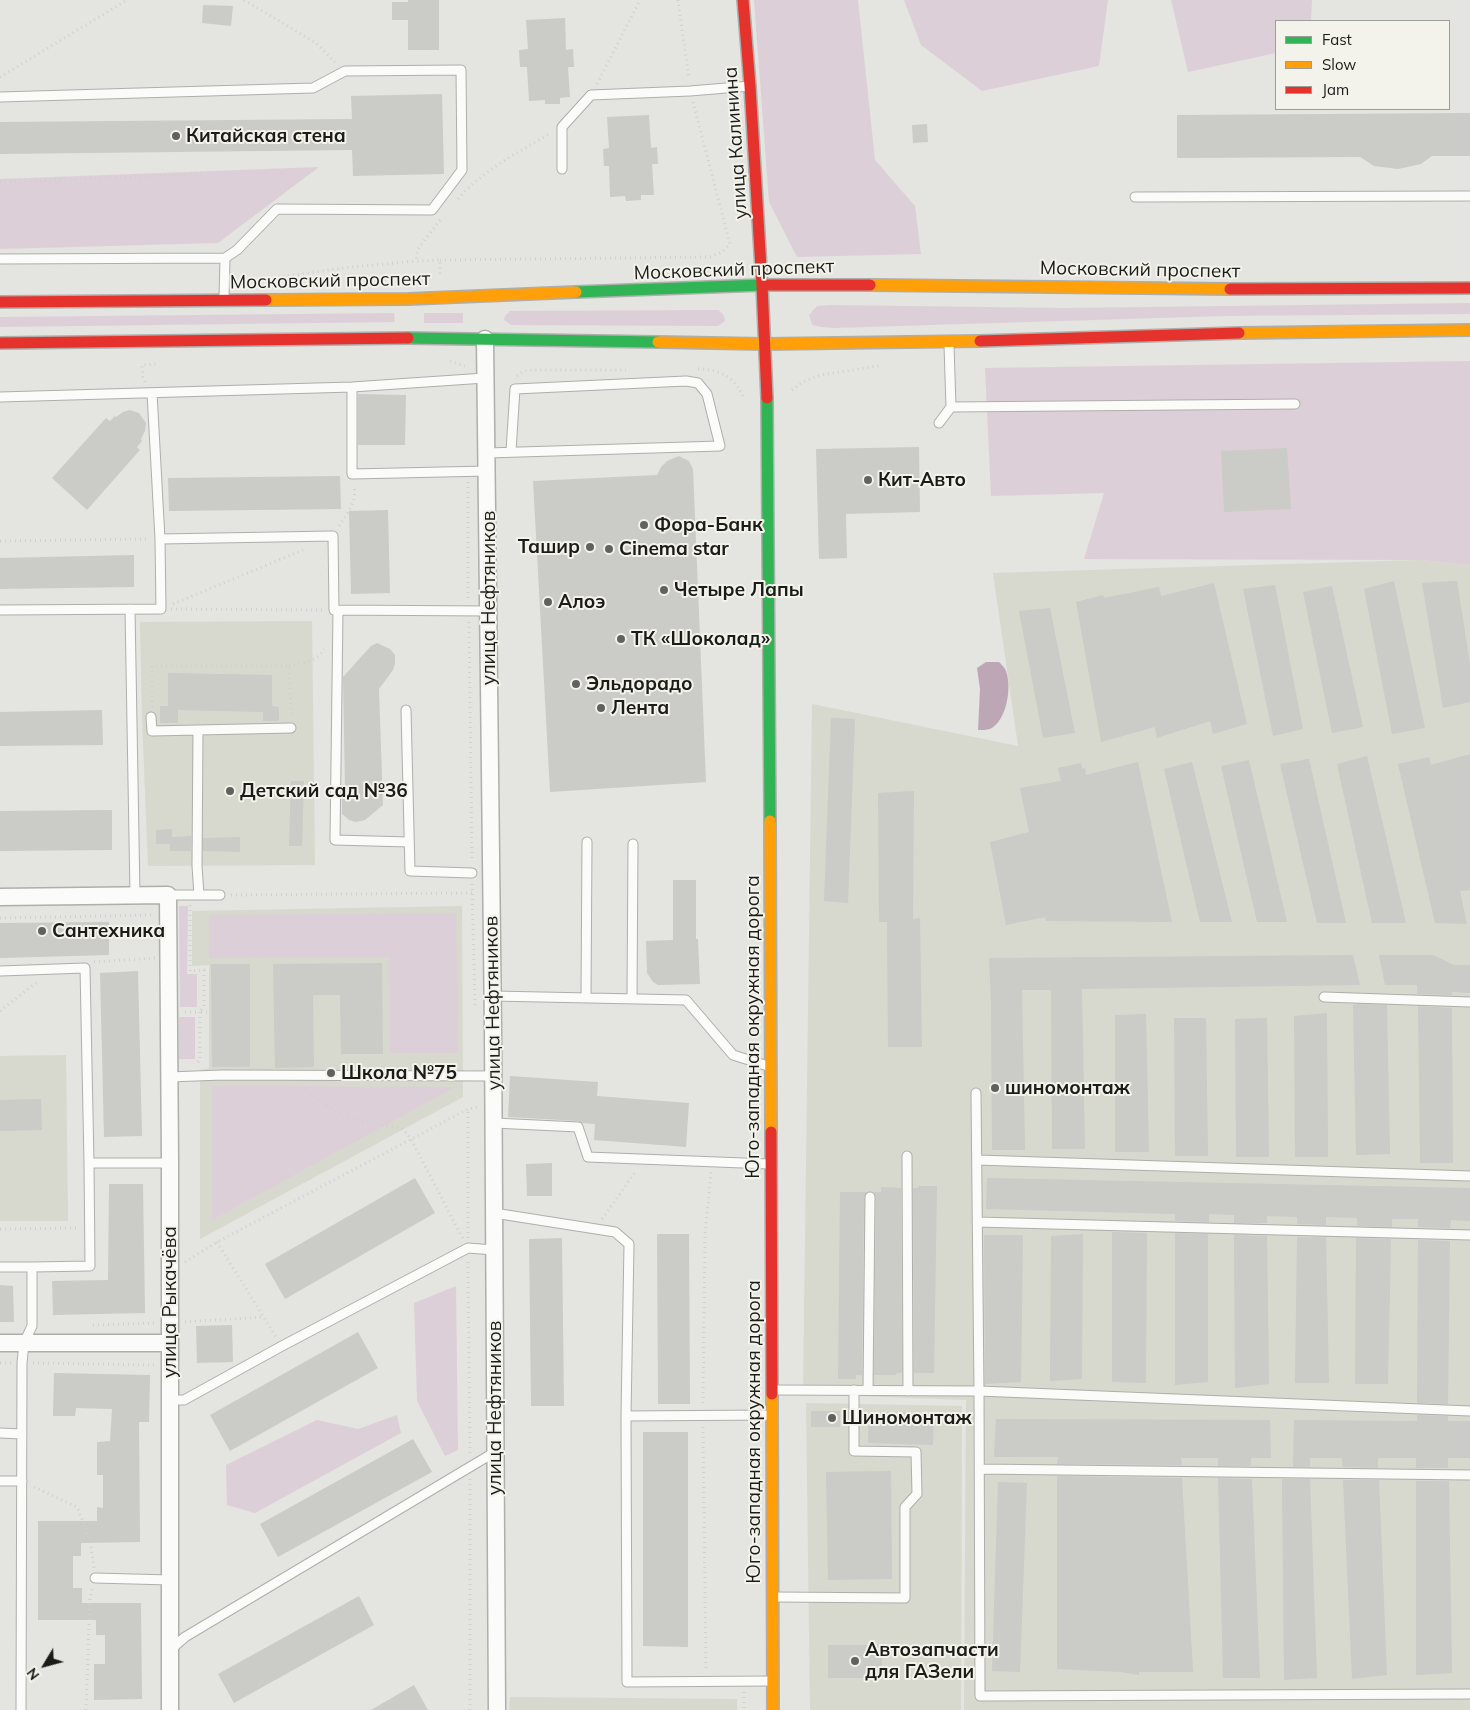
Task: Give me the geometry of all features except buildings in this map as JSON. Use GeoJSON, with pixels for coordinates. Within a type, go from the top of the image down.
{"type":"FeatureCollection","features":[{"type":"Feature","properties":{"kind":"main road","name":"улица Калинина"},"geometry":{"type":"LineString","coordinates":[[743,0],[765,344]]}},
{"type":"Feature","properties":{"kind":"main road","name":"Московский проспект"},"geometry":{"type":"LineString","coordinates":[[0,302],[224,300],[408,304],[762,285],[938,285],[1184,289],[1470,288]]}},
{"type":"Feature","properties":{"kind":"main road"},"geometry":{"type":"LineString","coordinates":[[0,343],[409,333],[765,344],[949,342],[1182,334],[1470,330]]}},
{"type":"Feature","properties":{"kind":"main road","name":"Юго-западная окружная дорога"},"geometry":{"type":"LineString","coordinates":[[765,344],[767,390],[772,1067],[772,1710]]}},
{"type":"Feature","properties":{"kind":"street","name":"улица Нефтяников"},"geometry":{"type":"LineString","coordinates":[[485,334],[478,379],[488,472],[494,1076],[497,1710]]}},
{"type":"Feature","properties":{"kind":"street"},"geometry":{"type":"LineString","coordinates":[[0,896],[168,895]]}},
{"type":"Feature","properties":{"kind":"street","name":"улица Рыкачёва"},"geometry":{"type":"LineString","coordinates":[[168,895],[170,1710]]}},
{"type":"Feature","properties":{"kind":"street"},"geometry":{"type":"LineString","coordinates":[[0,1342],[170,1342]]}},
{"type":"Feature","properties":{"kind":"lane"},"geometry":{"type":"LineString","coordinates":[[0,97],[312,88],[345,71],[461,70],[462,170],[432,210],[277,209],[237,250],[225,258],[0,259]]}},
{"type":"Feature","properties":{"kind":"lane"},"geometry":{"type":"LineString","coordinates":[[562,169],[562,127],[591,95],[690,91],[750,86]]}},
{"type":"Feature","properties":{"kind":"lane"},"geometry":{"type":"LineString","coordinates":[[1135,197],[1470,196]]}},
{"type":"Feature","properties":{"kind":"lane"},"geometry":{"type":"LineString","coordinates":[[224,300],[225,258]]}},
{"type":"Feature","properties":{"kind":"lane"},"geometry":{"type":"LineString","coordinates":[[939,423],[951,407],[949,342]]}},
{"type":"Feature","properties":{"kind":"lane"},"geometry":{"type":"LineString","coordinates":[[0,397],[352,387],[478,379]]}},
{"type":"Feature","properties":{"kind":"lane"},"geometry":{"type":"LineString","coordinates":[[487,452],[720,446],[707,394],[698,383],[686,380],[516,389],[511,451]]}},
{"type":"Feature","properties":{"kind":"lane"},"geometry":{"type":"LineString","coordinates":[[352,387],[352,474],[488,472]]}},
{"type":"Feature","properties":{"kind":"lane"},"geometry":{"type":"LineString","coordinates":[[0,610],[160,609],[160,539],[152,393]]}},
{"type":"Feature","properties":{"kind":"lane"},"geometry":{"type":"LineString","coordinates":[[951,407],[1295,404]]}},
{"type":"Feature","properties":{"kind":"lane"},"geometry":{"type":"LineString","coordinates":[[160,539],[333,536],[336,610],[336,840],[409,842]]}},
{"type":"Feature","properties":{"kind":"lane"},"geometry":{"type":"LineString","coordinates":[[130,609],[134,895]]}},
{"type":"Feature","properties":{"kind":"lane"},"geometry":{"type":"LineString","coordinates":[[336,610],[488,611]]}},
{"type":"Feature","properties":{"kind":"lane"},"geometry":{"type":"LineString","coordinates":[[406,710],[410,871],[472,873]]}},
{"type":"Feature","properties":{"kind":"lane"},"geometry":{"type":"LineString","coordinates":[[151,717],[152,731],[292,728]]}},
{"type":"Feature","properties":{"kind":"lane"},"geometry":{"type":"LineString","coordinates":[[195,895],[198,730]]}},
{"type":"Feature","properties":{"kind":"lane"},"geometry":{"type":"LineString","coordinates":[[586,997],[587,842]]}},
{"type":"Feature","properties":{"kind":"lane"},"geometry":{"type":"LineString","coordinates":[[632,998],[633,844]]}},
{"type":"Feature","properties":{"kind":"lane"},"geometry":{"type":"LineString","coordinates":[[168,895],[220,895]]}},
{"type":"Feature","properties":{"kind":"lane"},"geometry":{"type":"LineString","coordinates":[[0,971],[85,968],[90,1228],[90,1266],[0,1267]]}},
{"type":"Feature","properties":{"kind":"lane"},"geometry":{"type":"LineString","coordinates":[[493,996],[686,1000],[733,1055],[772,1067]]}},
{"type":"Feature","properties":{"kind":"lane"},"geometry":{"type":"LineString","coordinates":[[1324,997],[1470,1002]]}},
{"type":"Feature","properties":{"kind":"lane"},"geometry":{"type":"LineString","coordinates":[[169,1077],[494,1076]]}},
{"type":"Feature","properties":{"kind":"lane"},"geometry":{"type":"LineString","coordinates":[[976,1093],[980,1391],[980,1696],[1470,1694]]}},
{"type":"Feature","properties":{"kind":"lane"},"geometry":{"type":"LineString","coordinates":[[494,1129],[578,1127],[588,1156],[772,1164]]}},
{"type":"Feature","properties":{"kind":"lane"},"geometry":{"type":"LineString","coordinates":[[906,1156],[908,1391]]}},
{"type":"Feature","properties":{"kind":"lane"},"geometry":{"type":"LineString","coordinates":[[976,1160],[1470,1176]]}},
{"type":"Feature","properties":{"kind":"lane"},"geometry":{"type":"LineString","coordinates":[[89,1163],[170,1163]]}},
{"type":"Feature","properties":{"kind":"lane"},"geometry":{"type":"LineString","coordinates":[[868,1390],[870,1197]]}},
{"type":"Feature","properties":{"kind":"lane"},"geometry":{"type":"LineString","coordinates":[[494,1213],[616,1232],[629,1244],[626,1416],[627,1682],[772,1682]]}},
{"type":"Feature","properties":{"kind":"lane"},"geometry":{"type":"LineString","coordinates":[[977,1222],[1470,1235]]}},
{"type":"Feature","properties":{"kind":"lane"},"geometry":{"type":"LineString","coordinates":[[170,1400],[184,1400],[468,1248],[494,1250]]}},
{"type":"Feature","properties":{"kind":"lane"},"geometry":{"type":"LineString","coordinates":[[21,1710],[22,1363],[24,1342],[32,1326],[32,1267]]}},
{"type":"Feature","properties":{"kind":"lane"},"geometry":{"type":"LineString","coordinates":[[771,1390],[980,1391],[1470,1411]]}},
{"type":"Feature","properties":{"kind":"lane"},"geometry":{"type":"LineString","coordinates":[[772,1597],[905,1598],[905,1507],[917,1494],[916,1452],[854,1451],[854,1390]]}},
{"type":"Feature","properties":{"kind":"lane"},"geometry":{"type":"LineString","coordinates":[[626,1416],[771,1414]]}},
{"type":"Feature","properties":{"kind":"lane"},"geometry":{"type":"LineString","coordinates":[[0,1433],[22,1434]]}},
{"type":"Feature","properties":{"kind":"lane"},"geometry":{"type":"LineString","coordinates":[[170,1650],[185,1637],[495,1452]]}},
{"type":"Feature","properties":{"kind":"lane"},"geometry":{"type":"LineString","coordinates":[[980,1469],[1470,1475]]}},
{"type":"Feature","properties":{"kind":"lane"},"geometry":{"type":"LineString","coordinates":[[0,1481],[22,1481]]}},
{"type":"Feature","properties":{"kind":"lane"},"geometry":{"type":"LineString","coordinates":[[95,1578],[170,1580]]}},
{"type":"Feature","properties":{"kind":"path"},"geometry":{"type":"LineString","coordinates":[[0,77],[128,0]]}},
{"type":"Feature","properties":{"kind":"path"},"geometry":{"type":"LineString","coordinates":[[244,0],[316,42],[345,71]]}},
{"type":"Feature","properties":{"kind":"path"},"geometry":{"type":"LineString","coordinates":[[591,95],[640,0]]}},
{"type":"Feature","properties":{"kind":"path"},"geometry":{"type":"LineString","coordinates":[[446,213],[418,249],[416,261],[710,257],[722,252],[732,244],[690,91],[678,0]]}},
{"type":"Feature","properties":{"kind":"path"},"geometry":{"type":"LineString","coordinates":[[457,200],[469,187],[512,156],[562,127]]}},
{"type":"Feature","properties":{"kind":"path"},"geometry":{"type":"LineString","coordinates":[[0,182],[203,174]]}},
{"type":"Feature","properties":{"kind":"path"},"geometry":{"type":"LineString","coordinates":[[440,260],[440,275]]}},
{"type":"Feature","properties":{"kind":"path"},"geometry":{"type":"LineString","coordinates":[[445,358],[470,368],[478,379]]}},
{"type":"Feature","properties":{"kind":"path"},"geometry":{"type":"LineString","coordinates":[[152,393],[143,377],[142,365],[166,364]]}},
{"type":"Feature","properties":{"kind":"path"},"geometry":{"type":"LineString","coordinates":[[792,390],[803,382],[820,375],[884,366]]}},
{"type":"Feature","properties":{"kind":"path"},"geometry":{"type":"LineString","coordinates":[[695,369],[716,371],[730,379],[741,390],[746,408]]}},
{"type":"Feature","properties":{"kind":"path"},"geometry":{"type":"LineString","coordinates":[[510,381],[522,372],[530,370],[627,370]]}},
{"type":"Feature","properties":{"kind":"path"},"geometry":{"type":"LineString","coordinates":[[468,472],[468,611],[475,1009]]}},
{"type":"Feature","properties":{"kind":"path"},"geometry":{"type":"LineString","coordinates":[[333,536],[352,506],[356,496]]}},
{"type":"Feature","properties":{"kind":"path"},"geometry":{"type":"LineString","coordinates":[[0,541],[160,539]]}},
{"type":"Feature","properties":{"kind":"path"},"geometry":{"type":"LineString","coordinates":[[160,609],[306,548]]}},
{"type":"Feature","properties":{"kind":"path"},"geometry":{"type":"LineString","coordinates":[[160,609],[336,610]]}},
{"type":"Feature","properties":{"kind":"path"},"geometry":{"type":"LineString","coordinates":[[151,717],[152,666],[290,666],[321,656],[326,642]]}},
{"type":"Feature","properties":{"kind":"path"},"geometry":{"type":"LineString","coordinates":[[290,666],[292,728]]}},
{"type":"Feature","properties":{"kind":"path"},"geometry":{"type":"LineString","coordinates":[[220,895],[472,894]]}},
{"type":"Feature","properties":{"kind":"path"},"geometry":{"type":"LineString","coordinates":[[195,895],[190,971],[204,970],[204,1006],[200,1012],[212,1012]]}},
{"type":"Feature","properties":{"kind":"path"},"geometry":{"type":"LineString","coordinates":[[0,918],[156,915]]}},
{"type":"Feature","properties":{"kind":"path"},"geometry":{"type":"LineString","coordinates":[[85,968],[95,961],[156,958],[158,966]]}},
{"type":"Feature","properties":{"kind":"path"},"geometry":{"type":"LineString","coordinates":[[0,1011],[54,970]]}},
{"type":"Feature","properties":{"kind":"path"},"geometry":{"type":"LineString","coordinates":[[284,1076],[343,1117],[403,1129],[411,1139],[468,1248]]}},
{"type":"Feature","properties":{"kind":"path"},"geometry":{"type":"LineString","coordinates":[[183,1264],[217,1242],[468,1109],[479,1107],[494,1129]]}},
{"type":"Feature","properties":{"kind":"path"},"geometry":{"type":"LineString","coordinates":[[468,1109],[470,1710]]}},
{"type":"Feature","properties":{"kind":"path"},"geometry":{"type":"LineString","coordinates":[[596,1228],[633,1174],[650,1160]]}},
{"type":"Feature","properties":{"kind":"path"},"geometry":{"type":"LineString","coordinates":[[0,1229],[90,1228]]}},
{"type":"Feature","properties":{"kind":"path"},"geometry":{"type":"LineString","coordinates":[[217,1242],[282,1346]]}},
{"type":"Feature","properties":{"kind":"path"},"geometry":{"type":"LineString","coordinates":[[170,1324],[264,1317]]}},
{"type":"Feature","properties":{"kind":"path"},"geometry":{"type":"LineString","coordinates":[[0,1363],[158,1365]]}},
{"type":"Feature","properties":{"kind":"path"},"geometry":{"type":"LineString","coordinates":[[22,1481],[77,1507],[90,1538],[95,1578],[90,1598],[86,1710]]}},
{"type":"Feature","properties":{"kind":"path"},"geometry":{"type":"LineString","coordinates":[[744,1682],[744,1710]]}},
{"type":"Feature","properties":{"kind":"shaded area"},"geometry":{"type":"Polygon","coordinates":[[[754,0],[858,0],[875,160],[915,206],[921,254],[797,257],[769,202],[754,0]]]}},
{"type":"Feature","properties":{"kind":"shaded area"},"geometry":{"type":"Polygon","coordinates":[[[904,0],[1108,0],[1099,66],[982,91],[921,45],[904,0]]]}},
{"type":"Feature","properties":{"kind":"shaded area"},"geometry":{"type":"Polygon","coordinates":[[[1171,0],[1312,0],[1311,20],[1275,20],[1275,53],[1188,72],[1171,0]]]}},
{"type":"Feature","properties":{"kind":"shaded area"},"geometry":{"type":"Polygon","coordinates":[[[319,167],[218,243],[0,249],[0,179],[319,167]]]}},
{"type":"Feature","properties":{"kind":"shaded area"},"geometry":{"type":"Polygon","coordinates":[[[1470,303],[1470,314],[1225,316],[833,328],[812,325],[809,315],[817,306],[830,305],[1064,308],[1470,303]]]}},
{"type":"Feature","properties":{"kind":"shaded area"},"geometry":{"type":"Polygon","coordinates":[[[718,310],[724,316],[725,321],[718,326],[511,325],[504,320],[510,311],[718,310]]]}},
{"type":"Feature","properties":{"kind":"shaded area"},"geometry":{"type":"Polygon","coordinates":[[[394,313],[395,322],[0,327],[0,317],[394,313]]]}},
{"type":"Feature","properties":{"kind":"shaded area"},"geometry":{"type":"Polygon","coordinates":[[[424,313],[463,313],[463,323],[424,323],[424,313]]]}},
{"type":"Feature","properties":{"kind":"shaded area"},"geometry":{"type":"Polygon","coordinates":[[[1470,361],[1470,565],[1419,560],[1084,559],[1104,493],[991,496],[985,368],[1470,361]]]}},
{"type":"Feature","properties":{"kind":"shaded area"},"geometry":{"type":"Polygon","coordinates":[[[1419,560],[1470,565],[1470,1710],[964,1710],[966,1400],[803,1394],[812,704],[1018,746],[993,573],[1419,560]]]}},
{"type":"Feature","properties":{"kind":"shaded area","name":"Детский сад №36"},"geometry":{"type":"Polygon","coordinates":[[[312,621],[315,865],[148,866],[140,622],[312,621]]]}},
{"type":"Feature","properties":{"kind":"shaded area"},"geometry":{"type":"Polygon","coordinates":[[[986,662],[999,662],[1005,669],[1008,678],[1007,703],[1001,719],[996,725],[990,729],[978,730],[980,689],[977,668],[986,662]]]}},
{"type":"Feature","properties":{"kind":"shaded area"},"geometry":{"type":"Polygon","coordinates":[[[179,906],[188,906],[187,974],[197,974],[197,1007],[180,1007],[179,906]]]}},
{"type":"Feature","properties":{"kind":"shaded area","name":"Школа №75"},"geometry":{"type":"Polygon","coordinates":[[[462,906],[463,1097],[200,1239],[200,1070],[209,1068],[209,965],[192,966],[192,911],[462,906]]]}},
{"type":"Feature","properties":{"kind":"shaded area"},"geometry":{"type":"Polygon","coordinates":[[[456,913],[458,1053],[390,1053],[389,957],[209,958],[209,915],[456,913]]]}},
{"type":"Feature","properties":{"kind":"shaded area"},"geometry":{"type":"Polygon","coordinates":[[[179,1017],[195,1017],[195,1059],[179,1059],[179,1017]]]}},
{"type":"Feature","properties":{"kind":"shaded area"},"geometry":{"type":"Polygon","coordinates":[[[66,1055],[68,1221],[0,1221],[0,1056],[66,1055]]]}},
{"type":"Feature","properties":{"kind":"shaded area"},"geometry":{"type":"Polygon","coordinates":[[[212,1086],[455,1087],[212,1220],[212,1086]]]}},
{"type":"Feature","properties":{"kind":"shaded area"},"geometry":{"type":"Polygon","coordinates":[[[456,1286],[458,1450],[445,1456],[417,1401],[414,1303],[456,1286]]]}},
{"type":"Feature","properties":{"kind":"shaded area"},"geometry":{"type":"Polygon","coordinates":[[[806,1403],[962,1406],[961,1710],[810,1710],[806,1403]]]}},
{"type":"Feature","properties":{"kind":"shaded area"},"geometry":{"type":"Polygon","coordinates":[[[397,1415],[401,1433],[255,1513],[227,1505],[226,1465],[317,1420],[358,1429],[397,1415]]]}},
{"type":"Feature","properties":{"kind":"shaded area"},"geometry":{"type":"Polygon","coordinates":[[[510,1697],[737,1699],[737,1710],[509,1710],[510,1697]]]}},
{"type":"Feature","properties":{"kind":"traffic: fast"},"geometry":{"type":"LineString","coordinates":[[576,292],[762,285]]}},
{"type":"Feature","properties":{"kind":"traffic: fast"},"geometry":{"type":"LineString","coordinates":[[408,338],[658,342]]}},
{"type":"Feature","properties":{"kind":"traffic: fast"},"geometry":{"type":"LineString","coordinates":[[767,398],[770,821]]}},
{"type":"Feature","properties":{"kind":"traffic: slow"},"geometry":{"type":"LineString","coordinates":[[870,285],[1230,289]]}},
{"type":"Feature","properties":{"kind":"traffic: slow"},"geometry":{"type":"LineString","coordinates":[[266,300],[408,299],[576,292]]}},
{"type":"Feature","properties":{"kind":"traffic: slow"},"geometry":{"type":"LineString","coordinates":[[1239,333],[1470,330]]}},
{"type":"Feature","properties":{"kind":"traffic: slow"},"geometry":{"type":"LineString","coordinates":[[765,344],[980,341]]}},
{"type":"Feature","properties":{"kind":"traffic: slow"},"geometry":{"type":"LineString","coordinates":[[658,342],[765,344]]}},
{"type":"Feature","properties":{"kind":"traffic: slow"},"geometry":{"type":"LineString","coordinates":[[770,821],[771,1132]]}},
{"type":"Feature","properties":{"kind":"traffic: slow"},"geometry":{"type":"LineString","coordinates":[[772,1394],[773,1710]]}},
{"type":"Feature","properties":{"kind":"traffic: jam"},"geometry":{"type":"LineString","coordinates":[[743,0],[762,285]]}},
{"type":"Feature","properties":{"kind":"traffic: jam"},"geometry":{"type":"LineString","coordinates":[[767,398],[762,285],[870,285]]}},
{"type":"Feature","properties":{"kind":"traffic: jam"},"geometry":{"type":"LineString","coordinates":[[1230,289],[1470,288]]}},
{"type":"Feature","properties":{"kind":"traffic: jam"},"geometry":{"type":"LineString","coordinates":[[0,302],[266,300]]}},
{"type":"Feature","properties":{"kind":"traffic: jam"},"geometry":{"type":"LineString","coordinates":[[980,341],[1239,333]]}},
{"type":"Feature","properties":{"kind":"traffic: jam"},"geometry":{"type":"LineString","coordinates":[[0,343],[408,338]]}},
{"type":"Feature","properties":{"kind":"traffic: jam"},"geometry":{"type":"LineString","coordinates":[[771,1132],[772,1394]]}},
{"type":"Feature","properties":{"kind":"place","name":"Китайская стена"},"geometry":{"type":"Point","coordinates":[176,136]}},
{"type":"Feature","properties":{"kind":"place","name":"Кит-Авто"},"geometry":{"type":"Point","coordinates":[868,480]}},
{"type":"Feature","properties":{"kind":"place","name":"Фора-Банк"},"geometry":{"type":"Point","coordinates":[644,525]}},
{"type":"Feature","properties":{"kind":"place","name":"Ташир"},"geometry":{"type":"Point","coordinates":[590,547]}},
{"type":"Feature","properties":{"kind":"place","name":"Cinema star"},"geometry":{"type":"Point","coordinates":[609,549]}},
{"type":"Feature","properties":{"kind":"place","name":"Четыре Лапы"},"geometry":{"type":"Point","coordinates":[664,590]}},
{"type":"Feature","properties":{"kind":"place","name":"Алоэ"},"geometry":{"type":"Point","coordinates":[548,602]}},
{"type":"Feature","properties":{"kind":"place","name":"ТК «Шоколад»"},"geometry":{"type":"Point","coordinates":[621,639]}},
{"type":"Feature","properties":{"kind":"place","name":"Эльдорадо"},"geometry":{"type":"Point","coordinates":[576,684]}},
{"type":"Feature","properties":{"kind":"place","name":"Лента"},"geometry":{"type":"Point","coordinates":[601,708]}},
{"type":"Feature","properties":{"kind":"place","name":"Детский сад №36"},"geometry":{"type":"Point","coordinates":[230,791]}},
{"type":"Feature","properties":{"kind":"place","name":"Сантехника"},"geometry":{"type":"Point","coordinates":[42,931]}},
{"type":"Feature","properties":{"kind":"place","name":"Школа №75"},"geometry":{"type":"Point","coordinates":[331,1073]}},
{"type":"Feature","properties":{"kind":"place","name":"шиномонтаж"},"geometry":{"type":"Point","coordinates":[995,1088]}},
{"type":"Feature","properties":{"kind":"place","name":"Шиномонтаж"},"geometry":{"type":"Point","coordinates":[832,1418]}},
{"type":"Feature","properties":{"kind":"place","name":"Автозапчасти для ГАЗели"},"geometry":{"type":"Point","coordinates":[855,1661]}}]}
